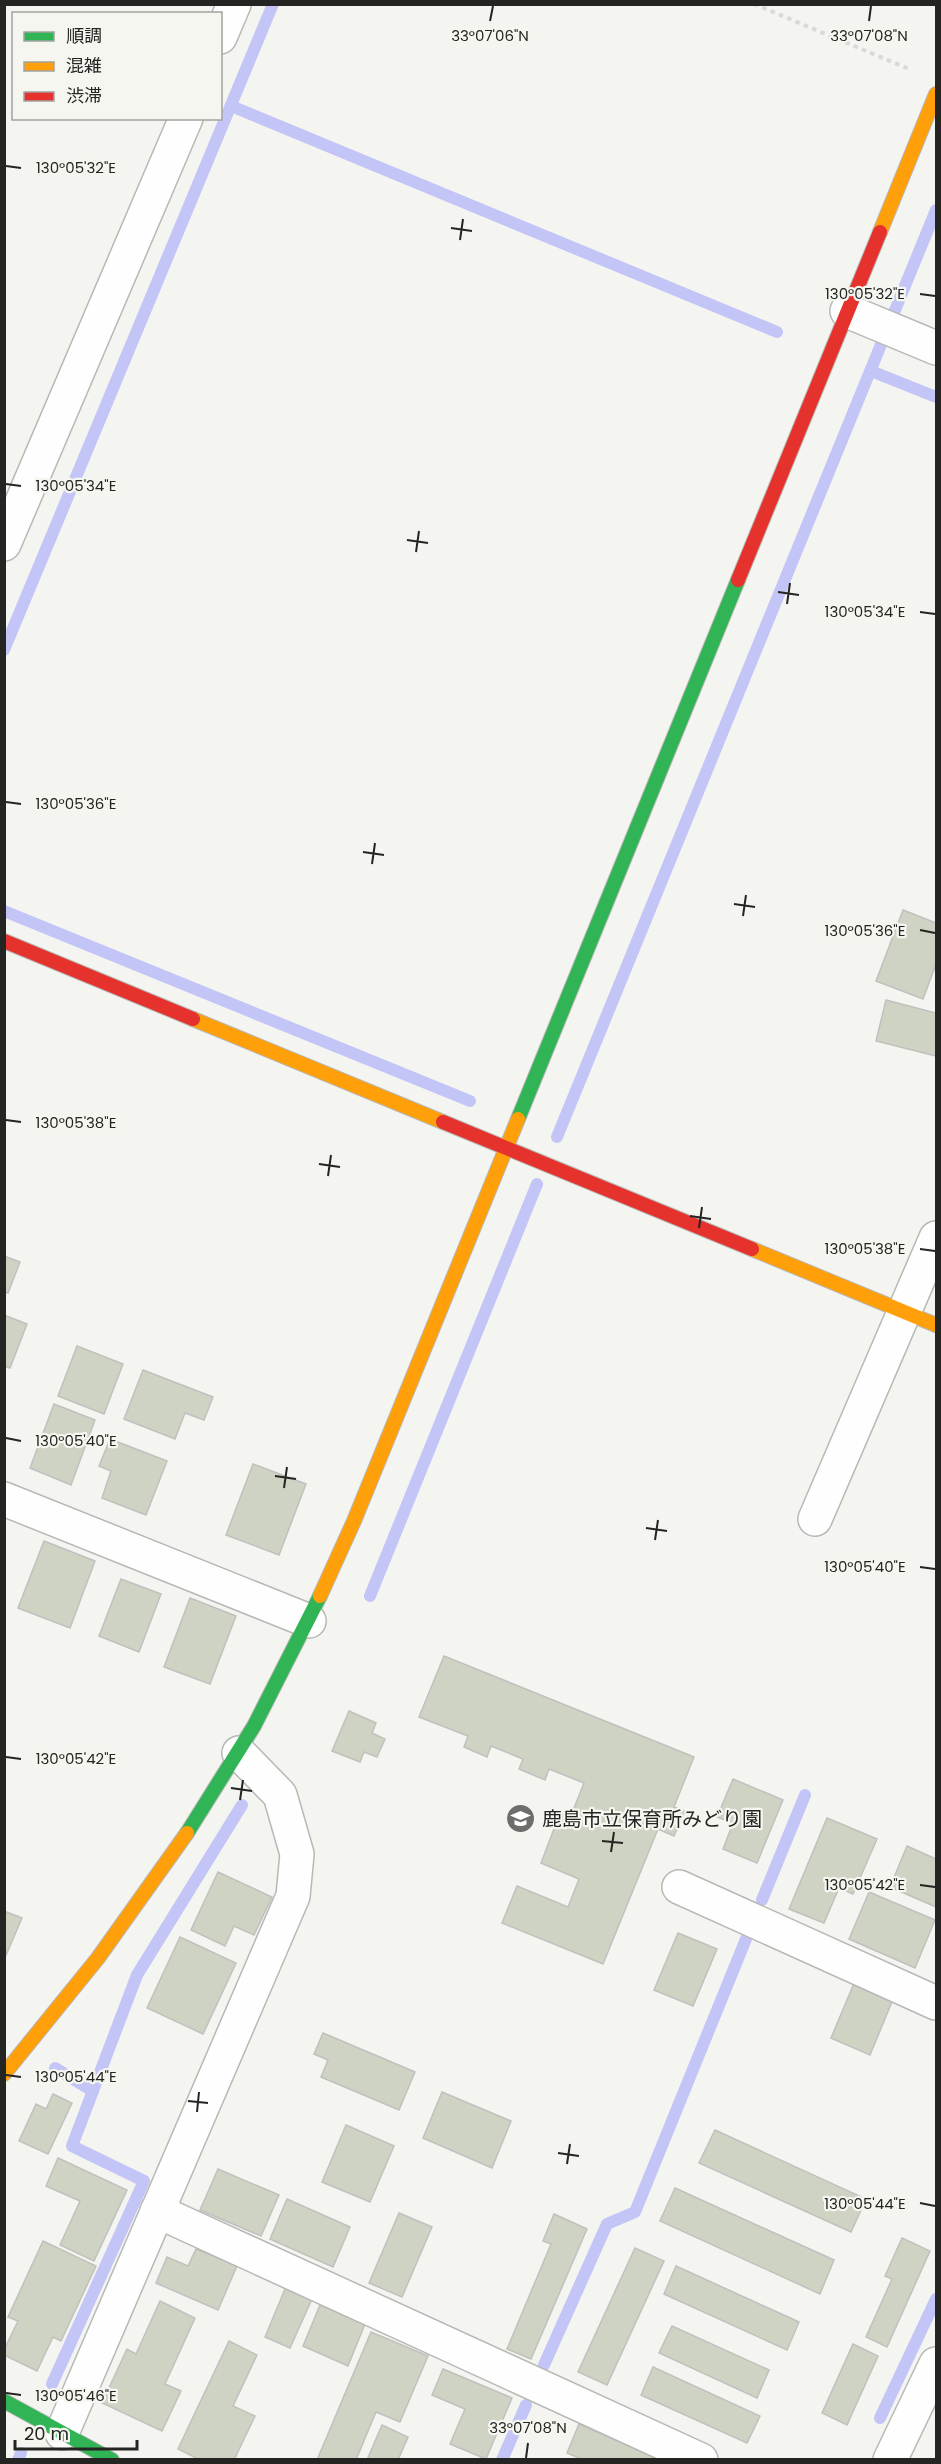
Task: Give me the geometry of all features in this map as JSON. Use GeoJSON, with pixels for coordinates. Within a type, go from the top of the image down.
{"type":"FeatureCollection","features":[{"type":"Feature","properties":{"kind":"street"},"geometry":{"type":"LineString","coordinates":[[222,32],[234,4]]}},
{"type":"Feature","properties":{"kind":"street"},"geometry":{"type":"LineString","coordinates":[[4,2074],[131,1915],[239,1753],[309,1621],[354,1521],[505,1148],[859,316],[936,94]]}},
{"type":"Feature","properties":{"kind":"street"},"geometry":{"type":"LineString","coordinates":[[4,544],[185,120]]}},
{"type":"Feature","properties":{"kind":"street"},"geometry":{"type":"LineString","coordinates":[[859,316],[936,348]]}},
{"type":"Feature","properties":{"kind":"street"},"geometry":{"type":"LineString","coordinates":[[4,941],[936,1325]]}},
{"type":"Feature","properties":{"kind":"street"},"geometry":{"type":"LineString","coordinates":[[816,1519],[906,1313],[936,1238]]}},
{"type":"Feature","properties":{"kind":"street"},"geometry":{"type":"LineString","coordinates":[[4,1499],[309,1621]]}},
{"type":"Feature","properties":{"kind":"street"},"geometry":{"type":"LineString","coordinates":[[62,2433],[293,1896],[297,1854],[280,1795],[239,1753]]}},
{"type":"Feature","properties":{"kind":"street"},"geometry":{"type":"LineString","coordinates":[[679,1887],[936,2003]]}},
{"type":"Feature","properties":{"kind":"street"},"geometry":{"type":"LineString","coordinates":[[157,2211],[701,2460]]}},
{"type":"Feature","properties":{"kind":"street"},"geometry":{"type":"LineString","coordinates":[[890,2460],[936,2364]]}},
{"type":"Feature","properties":{"kind":"street"},"geometry":{"type":"LineString","coordinates":[[4,2401],[112,2460]]}},
{"type":"Feature","properties":{"kind":"path"},"geometry":{"type":"LineString","coordinates":[[754,4],[915,72]]}},
{"type":"Feature","properties":{"kind":"building"},"geometry":{"type":"Polygon","coordinates":[[[903,910],[936,923],[936,964],[923,999],[876,981],[903,910]]]}},
{"type":"Feature","properties":{"kind":"building"},"geometry":{"type":"Polygon","coordinates":[[[886,1000],[936,1013],[936,1056],[876,1041],[886,1000]]]}},
{"type":"Feature","properties":{"kind":"building"},"geometry":{"type":"Polygon","coordinates":[[[4,1256],[20,1262],[8,1293],[4,1292],[4,1256]]]}},
{"type":"Feature","properties":{"kind":"building"},"geometry":{"type":"Polygon","coordinates":[[[4,1315],[27,1324],[10,1368],[4,1366],[4,1315]]]}},
{"type":"Feature","properties":{"kind":"building"},"geometry":{"type":"Polygon","coordinates":[[[77,1346],[123,1364],[104,1414],[58,1396],[77,1346]]]}},
{"type":"Feature","properties":{"kind":"building"},"geometry":{"type":"Polygon","coordinates":[[[143,1370],[213,1397],[204,1420],[185,1413],[175,1439],[124,1419],[143,1370]]]}},
{"type":"Feature","properties":{"kind":"building"},"geometry":{"type":"Polygon","coordinates":[[[54,1404],[95,1420],[71,1485],[30,1468],[54,1404]]]}},
{"type":"Feature","properties":{"kind":"building"},"geometry":{"type":"Polygon","coordinates":[[[110,1439],[167,1461],[146,1515],[102,1498],[111,1471],[99,1466],[110,1439]]]}},
{"type":"Feature","properties":{"kind":"building"},"geometry":{"type":"Polygon","coordinates":[[[253,1464],[306,1484],[279,1555],[226,1535],[253,1464]]]}},
{"type":"Feature","properties":{"kind":"building"},"geometry":{"type":"Polygon","coordinates":[[[44,1541],[95,1561],[70,1628],[18,1608],[44,1541]]]}},
{"type":"Feature","properties":{"kind":"building"},"geometry":{"type":"Polygon","coordinates":[[[121,1579],[161,1594],[139,1652],[99,1636],[121,1579]]]}},
{"type":"Feature","properties":{"kind":"building"},"geometry":{"type":"Polygon","coordinates":[[[190,1598],[236,1616],[210,1684],[164,1667],[190,1598]]]}},
{"type":"Feature","properties":{"kind":"building"},"geometry":{"type":"Polygon","coordinates":[[[444,1656],[694,1757],[674,1807],[685,1811],[674,1836],[658,1829],[603,1964],[502,1923],[517,1886],[568,1907],[579,1879],[541,1863],[560,1813],[570,1818],[584,1783],[549,1769],[545,1780],[519,1769],[523,1759],[491,1746],[487,1757],[464,1747],[468,1736],[419,1717],[444,1656]]]}},
{"type":"Feature","properties":{"kind":"building"},"geometry":{"type":"Polygon","coordinates":[[[349,1711],[376,1723],[372,1733],[385,1739],[377,1757],[364,1752],[360,1762],[332,1751],[349,1711]]]}},
{"type":"Feature","properties":{"kind":"building"},"geometry":{"type":"Polygon","coordinates":[[[733,1779],[783,1800],[757,1863],[723,1849],[733,1823],[717,1817],[733,1779]]]}},
{"type":"Feature","properties":{"kind":"building"},"geometry":{"type":"Polygon","coordinates":[[[827,1818],[877,1839],[853,1894],[839,1888],[824,1923],[789,1909],[827,1818]]]}},
{"type":"Feature","properties":{"kind":"building"},"geometry":{"type":"Polygon","coordinates":[[[907,1846],[936,1859],[936,1907],[890,1887],[907,1846]]]}},
{"type":"Feature","properties":{"kind":"building"},"geometry":{"type":"Polygon","coordinates":[[[218,1872],[272,1897],[254,1935],[234,1926],[225,1946],[191,1930],[218,1872]]]}},
{"type":"Feature","properties":{"kind":"building"},"geometry":{"type":"Polygon","coordinates":[[[869,1892],[935,1920],[915,1968],[849,1939],[869,1892]]]}},
{"type":"Feature","properties":{"kind":"building"},"geometry":{"type":"Polygon","coordinates":[[[4,1911],[22,1918],[4,1960],[4,1911]]]}},
{"type":"Feature","properties":{"kind":"building"},"geometry":{"type":"Polygon","coordinates":[[[678,1933],[717,1949],[693,2006],[654,1990],[678,1933]]]}},
{"type":"Feature","properties":{"kind":"building"},"geometry":{"type":"Polygon","coordinates":[[[180,1937],[236,1963],[203,2034],[147,2008],[180,1937]]]}},
{"type":"Feature","properties":{"kind":"building"},"geometry":{"type":"Polygon","coordinates":[[[855,1981],[894,1997],[870,2055],[831,2038],[855,1981]]]}},
{"type":"Feature","properties":{"kind":"building"},"geometry":{"type":"Polygon","coordinates":[[[323,2033],[415,2072],[399,2110],[321,2077],[328,2060],[314,2054],[323,2033]]]}},
{"type":"Feature","properties":{"kind":"building"},"geometry":{"type":"Polygon","coordinates":[[[442,2092],[511,2121],[492,2168],[423,2138],[442,2092]]]}},
{"type":"Feature","properties":{"kind":"building"},"geometry":{"type":"Polygon","coordinates":[[[53,2094],[72,2103],[48,2154],[19,2141],[36,2104],[46,2109],[53,2094]]]}},
{"type":"Feature","properties":{"kind":"building"},"geometry":{"type":"Polygon","coordinates":[[[346,2125],[394,2146],[370,2202],[322,2182],[346,2125]]]}},
{"type":"Feature","properties":{"kind":"building"},"geometry":{"type":"Polygon","coordinates":[[[715,2130],[866,2199],[851,2232],[699,2163],[715,2130]]]}},
{"type":"Feature","properties":{"kind":"building"},"geometry":{"type":"Polygon","coordinates":[[[58,2158],[127,2190],[94,2261],[60,2245],[80,2201],[46,2186],[58,2158]]]}},
{"type":"Feature","properties":{"kind":"building"},"geometry":{"type":"Polygon","coordinates":[[[218,2169],[279,2195],[261,2236],[200,2210],[218,2169]]]}},
{"type":"Feature","properties":{"kind":"building"},"geometry":{"type":"Polygon","coordinates":[[[675,2188],[834,2260],[820,2294],[660,2221],[675,2188]]]}},
{"type":"Feature","properties":{"kind":"building"},"geometry":{"type":"Polygon","coordinates":[[[287,2199],[350,2227],[333,2267],[270,2239],[287,2199]]]}},
{"type":"Feature","properties":{"kind":"building"},"geometry":{"type":"Polygon","coordinates":[[[399,2213],[432,2227],[402,2297],[369,2283],[399,2213]]]}},
{"type":"Feature","properties":{"kind":"building"},"geometry":{"type":"Polygon","coordinates":[[[554,2214],[587,2229],[531,2359],[507,2349],[551,2244],[543,2241],[554,2214]]]}},
{"type":"Feature","properties":{"kind":"building"},"geometry":{"type":"Polygon","coordinates":[[[902,2238],[930,2251],[887,2347],[866,2337],[892,2279],[885,2276],[902,2238]]]}},
{"type":"Feature","properties":{"kind":"building"},"geometry":{"type":"Polygon","coordinates":[[[43,2241],[96,2266],[61,2341],[53,2337],[37,2371],[4,2355],[4,2350],[18,2321],[8,2317],[43,2241]]]}},
{"type":"Feature","properties":{"kind":"building"},"geometry":{"type":"Polygon","coordinates":[[[635,2248],[664,2261],[607,2385],[578,2372],[635,2248]]]}},
{"type":"Feature","properties":{"kind":"building"},"geometry":{"type":"Polygon","coordinates":[[[196,2249],[237,2266],[218,2310],[156,2283],[167,2257],[188,2266],[196,2249]]]}},
{"type":"Feature","properties":{"kind":"building"},"geometry":{"type":"Polygon","coordinates":[[[676,2266],[799,2322],[787,2350],[664,2294],[676,2266]]]}},
{"type":"Feature","properties":{"kind":"building"},"geometry":{"type":"Polygon","coordinates":[[[285,2289],[312,2299],[290,2348],[265,2337],[285,2289]]]}},
{"type":"Feature","properties":{"kind":"building"},"geometry":{"type":"Polygon","coordinates":[[[160,2301],[195,2318],[165,2384],[181,2391],[162,2431],[102,2403],[127,2349],[136,2354],[160,2301]]]}},
{"type":"Feature","properties":{"kind":"building"},"geometry":{"type":"Polygon","coordinates":[[[320,2305],[365,2324],[348,2366],[303,2346],[320,2305]]]}},
{"type":"Feature","properties":{"kind":"building"},"geometry":{"type":"Polygon","coordinates":[[[672,2326],[769,2370],[757,2398],[659,2353],[672,2326]]]}},
{"type":"Feature","properties":{"kind":"building"},"geometry":{"type":"Polygon","coordinates":[[[371,2332],[428,2356],[400,2422],[376,2412],[356,2460],[317,2460],[371,2332]]]}},
{"type":"Feature","properties":{"kind":"building"},"geometry":{"type":"Polygon","coordinates":[[[229,2341],[257,2355],[233,2406],[255,2416],[234,2460],[200,2460],[178,2449],[229,2341]]]}},
{"type":"Feature","properties":{"kind":"building"},"geometry":{"type":"Polygon","coordinates":[[[853,2344],[878,2356],[847,2425],[822,2413],[853,2344]]]}},
{"type":"Feature","properties":{"kind":"building"},"geometry":{"type":"Polygon","coordinates":[[[653,2367],[760,2416],[747,2443],[641,2395],[653,2367]]]}},
{"type":"Feature","properties":{"kind":"building"},"geometry":{"type":"Polygon","coordinates":[[[443,2369],[512,2398],[486,2459],[450,2444],[465,2409],[432,2395],[443,2369]]]}},
{"type":"Feature","properties":{"kind":"building"},"geometry":{"type":"Polygon","coordinates":[[[579,2424],[659,2460],[584,2460],[567,2453],[579,2424]]]}},
{"type":"Feature","properties":{"kind":"building"},"geometry":{"type":"Polygon","coordinates":[[[382,2425],[408,2437],[398,2460],[367,2460],[382,2425]]]}},
{"type":"Feature","properties":{"kind":"waterway"},"geometry":{"type":"LineString","coordinates":[[4,650],[273,4]]}},
{"type":"Feature","properties":{"kind":"waterway"},"geometry":{"type":"LineString","coordinates":[[231,106],[777,332]]}},
{"type":"Feature","properties":{"kind":"waterway"},"geometry":{"type":"LineString","coordinates":[[557,1137],[936,210]]}},
{"type":"Feature","properties":{"kind":"waterway"},"geometry":{"type":"LineString","coordinates":[[871,371],[936,397]]}},
{"type":"Feature","properties":{"kind":"waterway"},"geometry":{"type":"LineString","coordinates":[[4,911],[470,1101]]}},
{"type":"Feature","properties":{"kind":"waterway"},"geometry":{"type":"LineString","coordinates":[[370,1596],[537,1184]]}},
{"type":"Feature","properties":{"kind":"waterway"},"geometry":{"type":"LineString","coordinates":[[762,1900],[805,1795]]}},
{"type":"Feature","properties":{"kind":"waterway"},"geometry":{"type":"LineString","coordinates":[[52,2384],[144,2181],[72,2146],[137,1975],[242,1805]]}},
{"type":"Feature","properties":{"kind":"waterway"},"geometry":{"type":"LineString","coordinates":[[544,2365],[607,2224],[635,2212],[746,1939]]}},
{"type":"Feature","properties":{"kind":"waterway"},"geometry":{"type":"LineString","coordinates":[[55,2068],[93,2091]]}},
{"type":"Feature","properties":{"kind":"waterway"},"geometry":{"type":"LineString","coordinates":[[880,2418],[936,2299]]}},
{"type":"Feature","properties":{"kind":"waterway"},"geometry":{"type":"LineString","coordinates":[[502,2460],[526,2405]]}},
{"type":"Feature","properties":{"kind":"waterway"},"geometry":{"type":"LineString","coordinates":[[18,2460],[21,2453]]}},
{"type":"Feature","properties":{"kind":"traffic: fast"},"geometry":{"type":"LineString","coordinates":[[518,1119],[738,580]]}},
{"type":"Feature","properties":{"kind":"traffic: fast"},"geometry":{"type":"LineString","coordinates":[[187,1833],[254,1726],[320,1596]]}},
{"type":"Feature","properties":{"kind":"traffic: fast"},"geometry":{"type":"LineString","coordinates":[[4,2401],[112,2460]]}},
{"type":"Feature","properties":{"kind":"traffic: slow"},"geometry":{"type":"LineString","coordinates":[[880,232],[936,94]]}},
{"type":"Feature","properties":{"kind":"traffic: slow"},"geometry":{"type":"LineString","coordinates":[[193,1019],[443,1122]]}},
{"type":"Feature","properties":{"kind":"traffic: slow"},"geometry":{"type":"LineString","coordinates":[[320,1596],[354,1521],[518,1119]]}},
{"type":"Feature","properties":{"kind":"traffic: slow"},"geometry":{"type":"LineString","coordinates":[[752,1249],[936,1325]]}},
{"type":"Feature","properties":{"kind":"traffic: slow"},"geometry":{"type":"LineString","coordinates":[[4,2074],[98,1958],[187,1833]]}},
{"type":"Feature","properties":{"kind":"traffic: jam"},"geometry":{"type":"LineString","coordinates":[[738,580],[880,232]]}},
{"type":"Feature","properties":{"kind":"traffic: jam"},"geometry":{"type":"LineString","coordinates":[[4,941],[193,1019]]}},
{"type":"Feature","properties":{"kind":"traffic: jam"},"geometry":{"type":"LineString","coordinates":[[443,1122],[752,1249]]}},
{"type":"Feature","properties":{"kind":"place","name":"鹿島市立保育所みどり園"},"geometry":{"type":"Point","coordinates":[521,1819]}}]}
